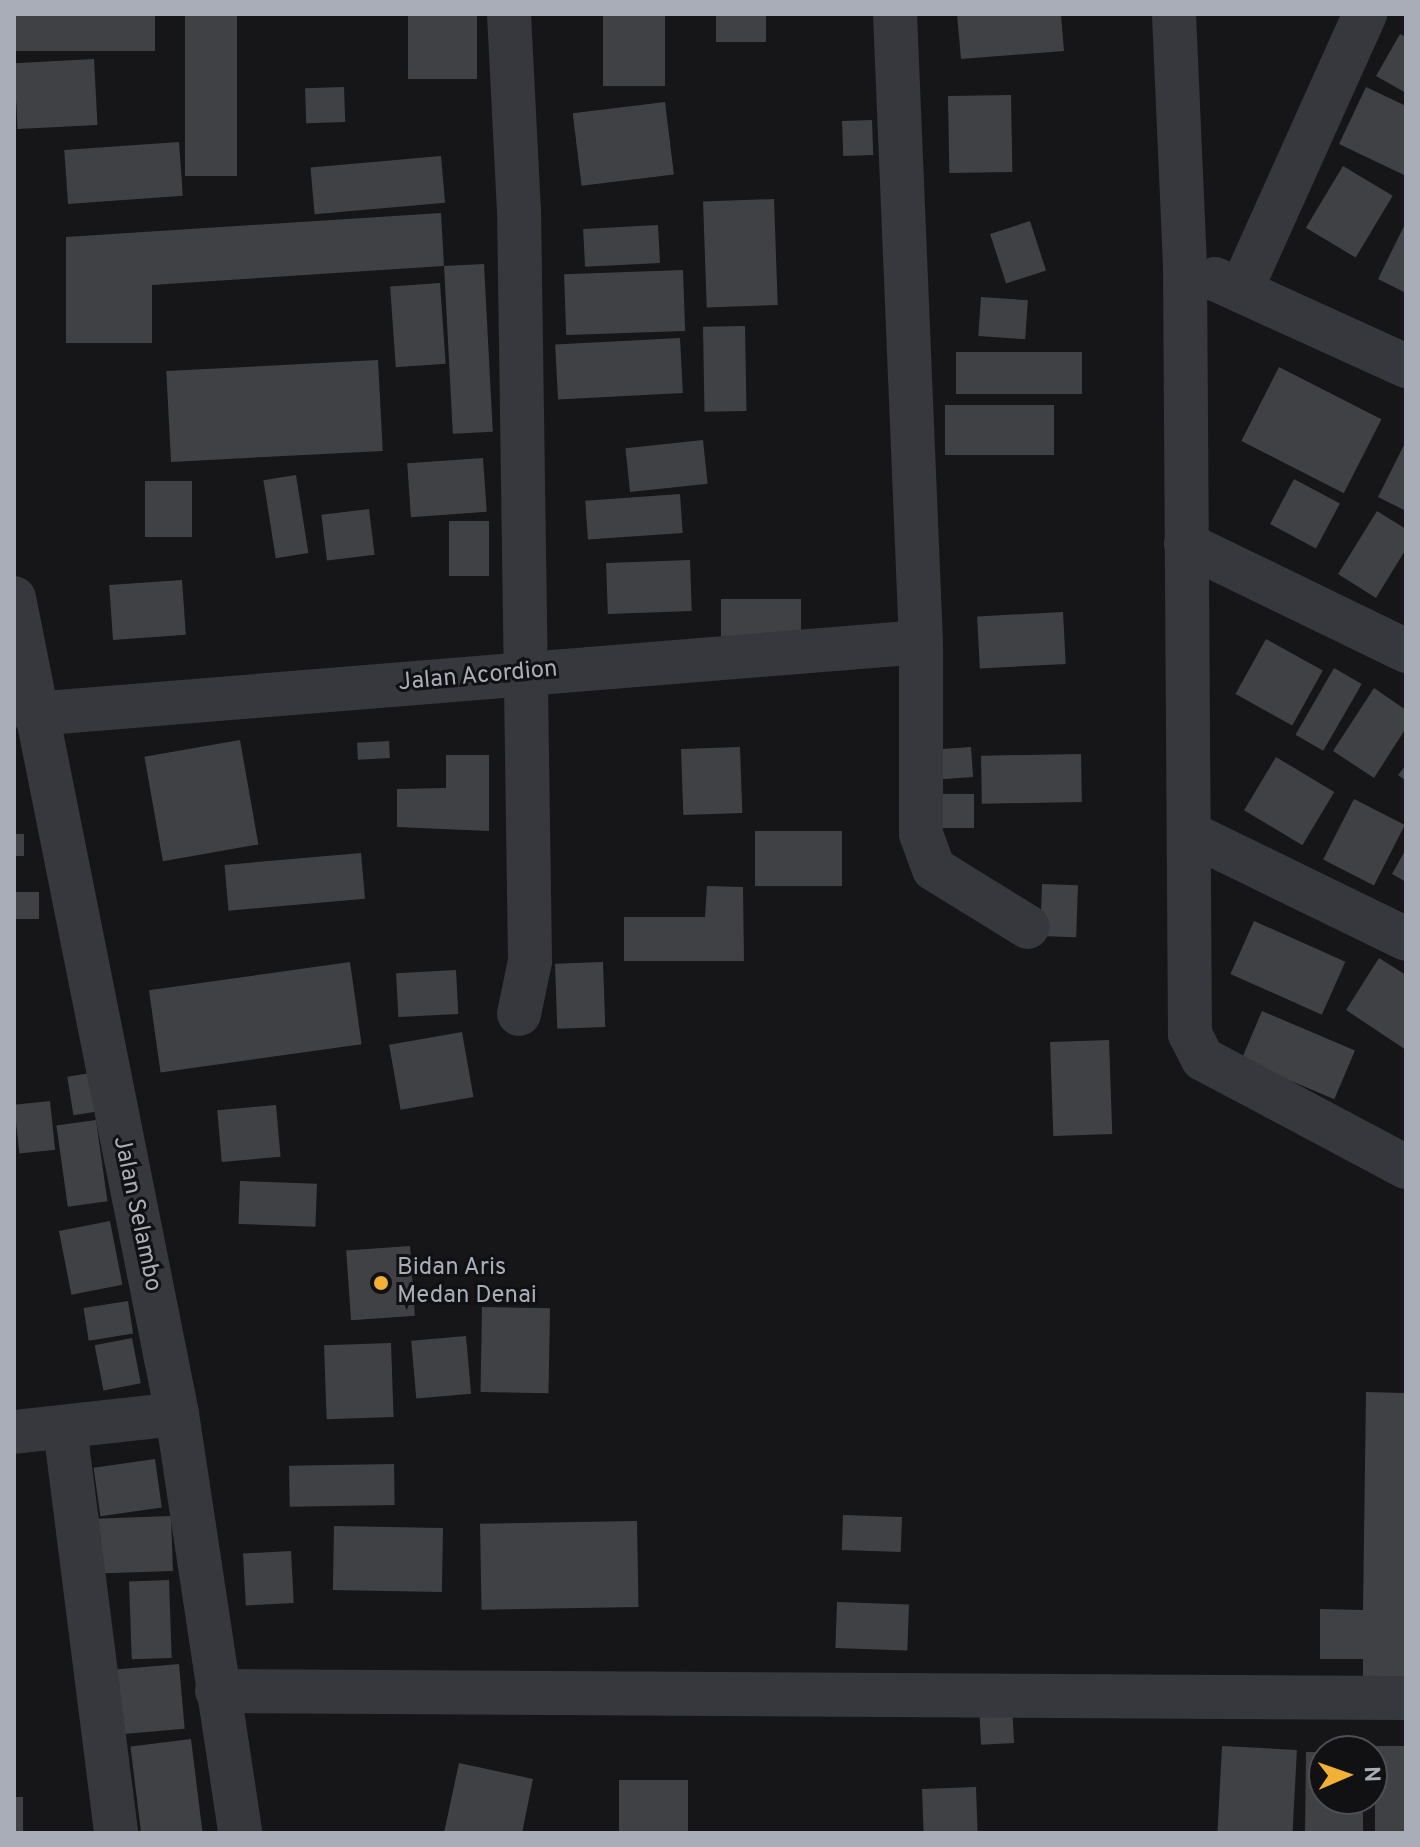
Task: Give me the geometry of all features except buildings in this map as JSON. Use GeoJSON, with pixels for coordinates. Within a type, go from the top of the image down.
{"type":"FeatureCollection","features":[{"type":"Feature","properties":{"kind":"street"},"geometry":{"type":"LineString","coordinates":[[509,14],[530,961],[519,1014]]}},
{"type":"Feature","properties":{"kind":"street"},"geometry":{"type":"LineString","coordinates":[[895,14],[921,642],[925,854],[945,878],[1028,927]]}},
{"type":"Feature","properties":{"kind":"street"},"geometry":{"type":"LineString","coordinates":[[1174,14],[1185,266],[1190,1034],[1203,1059],[1406,1167]]}},
{"type":"Feature","properties":{"kind":"street"},"geometry":{"type":"LineString","coordinates":[[1241,290],[1365,14]]}},
{"type":"Feature","properties":{"kind":"street"},"geometry":{"type":"LineString","coordinates":[[1185,266],[1406,366]]}},
{"type":"Feature","properties":{"kind":"street"},"geometry":{"type":"LineString","coordinates":[[1186,544],[1406,651]]}},
{"type":"Feature","properties":{"kind":"street","name":"Jalan Selambo"},"geometry":{"type":"LineString","coordinates":[[14,598],[34,714],[177,1414],[240,1833]]}},
{"type":"Feature","properties":{"kind":"street","name":"Jalan Acordion"},"geometry":{"type":"LineString","coordinates":[[34,714],[921,642]]}},
{"type":"Feature","properties":{"kind":"street"},"geometry":{"type":"LineString","coordinates":[[1191,834],[1406,939]]}},
{"type":"Feature","properties":{"kind":"street"},"geometry":{"type":"LineString","coordinates":[[14,1432],[177,1414]]}},
{"type":"Feature","properties":{"kind":"street"},"geometry":{"type":"LineString","coordinates":[[65,1428],[116,1833]]}},
{"type":"Feature","properties":{"kind":"street"},"geometry":{"type":"LineString","coordinates":[[217,1691],[1406,1698]]}},
{"type":"Feature","properties":{"kind":"place","name":"Bidan Aris Medan Denai"},"geometry":{"type":"Point","coordinates":[381,1283]}}]}
